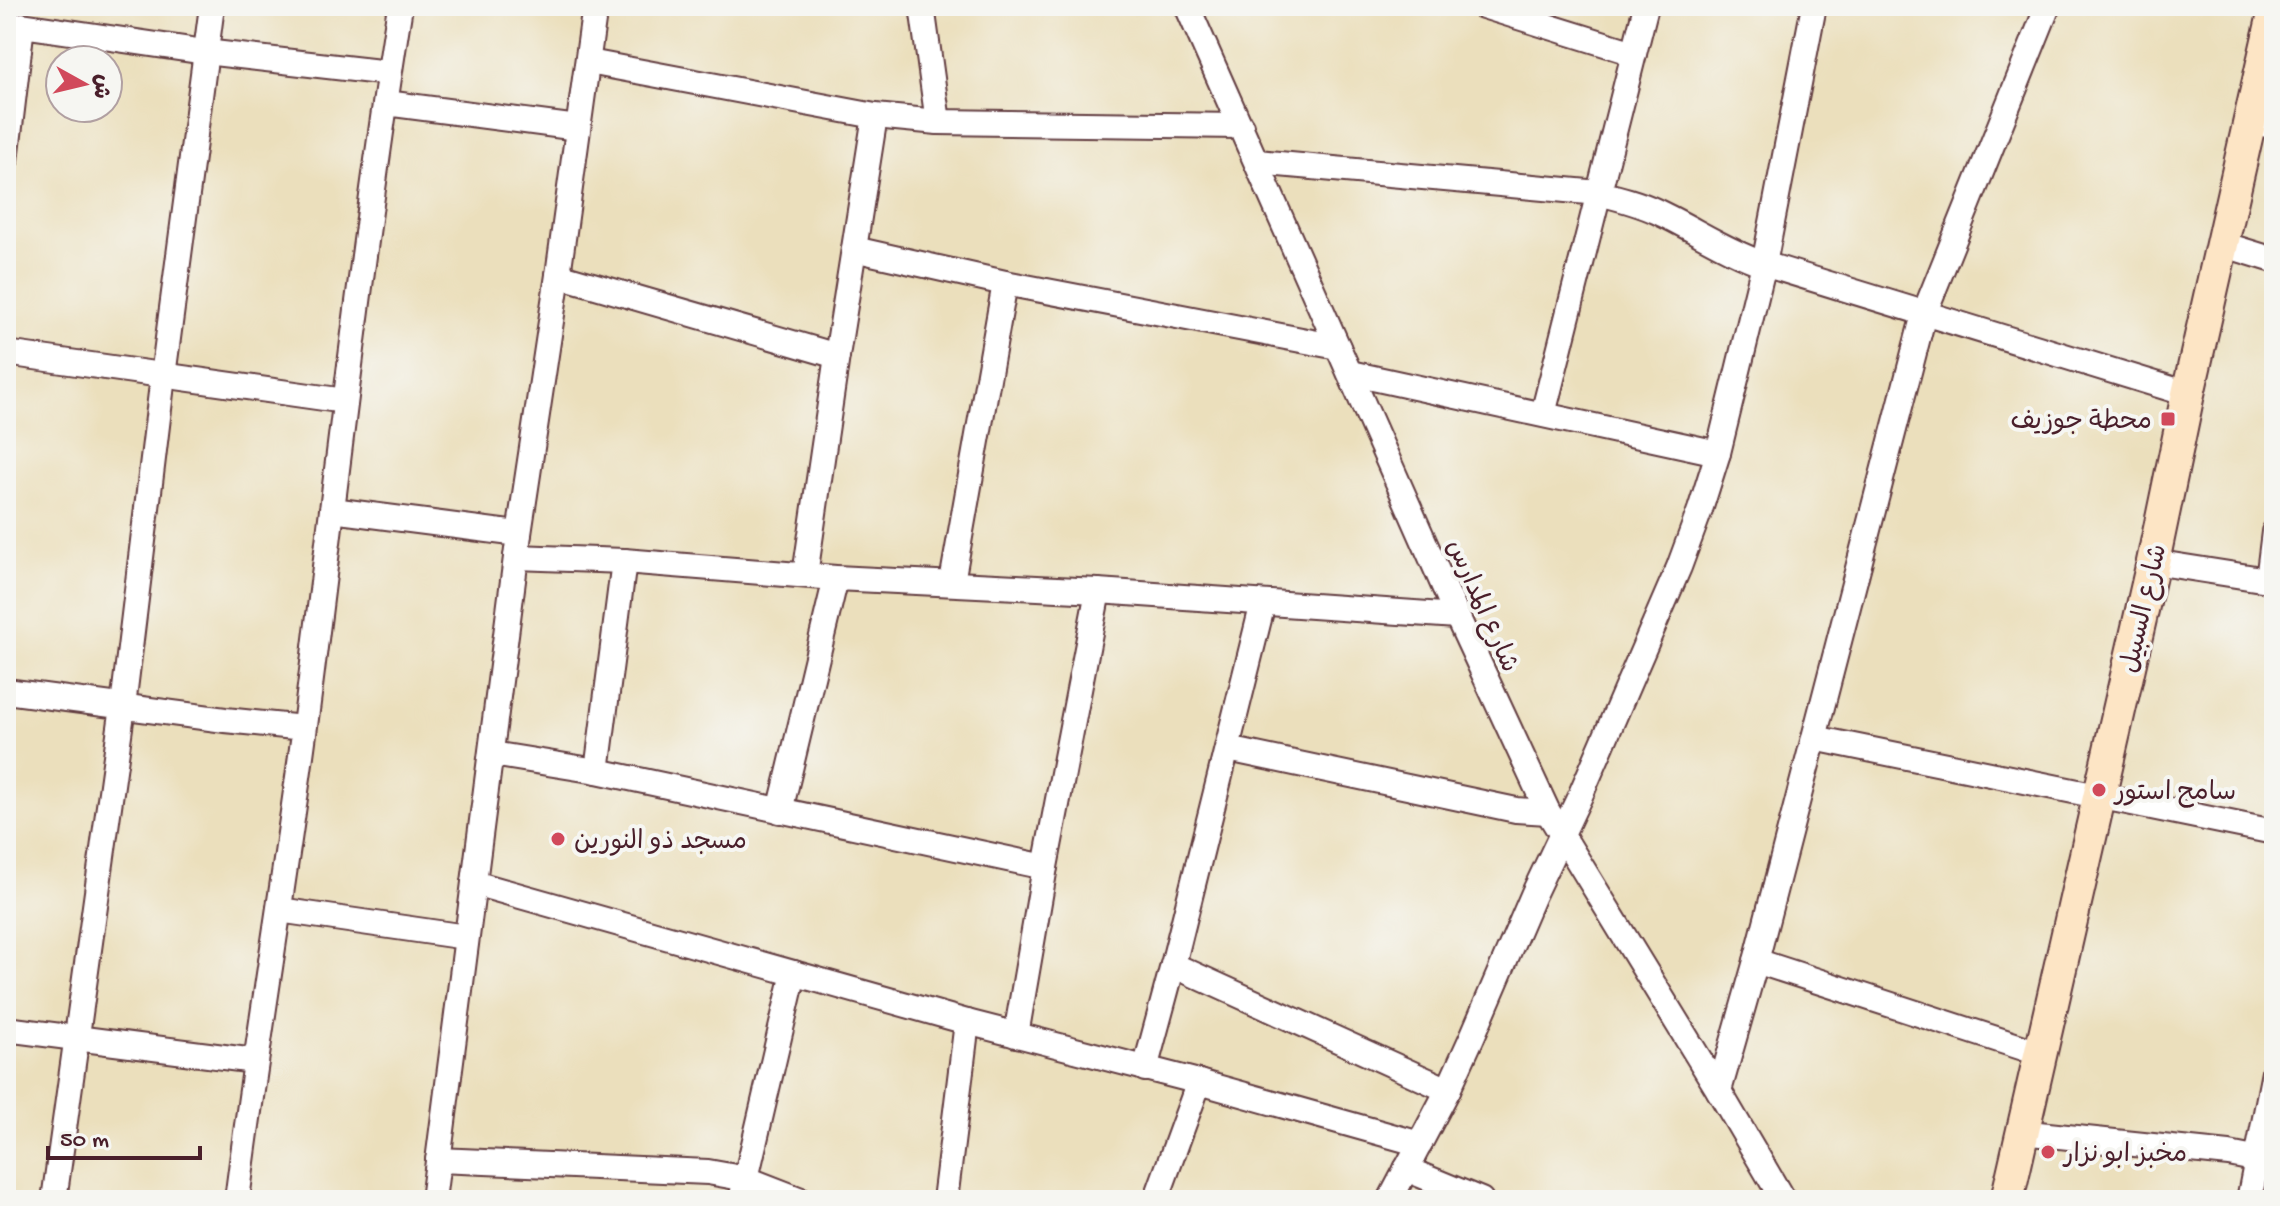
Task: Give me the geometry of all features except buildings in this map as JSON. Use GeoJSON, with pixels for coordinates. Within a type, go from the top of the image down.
{"type":"FeatureCollection","features":[{"type":"Feature","properties":{"kind":"street"},"geometry":{"type":"LineString","coordinates":[[54,1200],[123,706],[212,6]]}},
{"type":"Feature","properties":{"kind":"street"},"geometry":{"type":"LineString","coordinates":[[237,1200],[304,728],[345,401],[400,6]]}},
{"type":"Feature","properties":{"kind":"street"},"geometry":{"type":"LineString","coordinates":[[433,1200],[517,546],[595,6]]}},
{"type":"Feature","properties":{"kind":"street"},"geometry":{"type":"LineString","coordinates":[[922,6],[938,122]]}},
{"type":"Feature","properties":{"kind":"street","name":"شارع المدارس"},"geometry":{"type":"LineString","coordinates":[[1187,6],[1457,616],[1548,812],[1783,1200]]}},
{"type":"Feature","properties":{"kind":"street"},"geometry":{"type":"LineString","coordinates":[[1483,6],[1634,53]]}},
{"type":"Feature","properties":{"kind":"street"},"geometry":{"type":"LineString","coordinates":[[1543,414],[1646,6]]}},
{"type":"Feature","properties":{"kind":"street"},"geometry":{"type":"LineString","coordinates":[[1390,1200],[1448,1090],[1679,567],[1718,453],[1764,264],[1814,6]]}},
{"type":"Feature","properties":{"kind":"street"},"geometry":{"type":"LineString","coordinates":[[1719,1091],[1756,961],[1924,314],[2048,6]]}},
{"type":"Feature","properties":{"kind":"street","name":"شارع السبيل"},"geometry":{"type":"LineString","coordinates":[[2007,1200],[2153,562],[2222,244],[2262,124],[2274,14]]}},
{"type":"Feature","properties":{"kind":"street"},"geometry":{"type":"LineString","coordinates":[[6,160],[17,18],[205,52],[389,73]]}},
{"type":"Feature","properties":{"kind":"street"},"geometry":{"type":"LineString","coordinates":[[589,62],[875,116],[938,122],[1241,126]]}},
{"type":"Feature","properties":{"kind":"street"},"geometry":{"type":"LineString","coordinates":[[386,103],[578,128]]}},
{"type":"Feature","properties":{"kind":"street"},"geometry":{"type":"LineString","coordinates":[[805,575],[875,116]]}},
{"type":"Feature","properties":{"kind":"street"},"geometry":{"type":"LineString","coordinates":[[1257,162],[1599,193],[1659,212],[1714,244],[1764,264],[2188,394]]}},
{"type":"Feature","properties":{"kind":"street"},"geometry":{"type":"LineString","coordinates":[[2222,244],[2274,260]]}},
{"type":"Feature","properties":{"kind":"street"},"geometry":{"type":"LineString","coordinates":[[854,249],[1005,283],[1338,347]]}},
{"type":"Feature","properties":{"kind":"street"},"geometry":{"type":"LineString","coordinates":[[558,275],[837,356]]}},
{"type":"Feature","properties":{"kind":"street"},"geometry":{"type":"LineString","coordinates":[[952,582],[1005,283]]}},
{"type":"Feature","properties":{"kind":"street"},"geometry":{"type":"LineString","coordinates":[[6,353],[345,401]]}},
{"type":"Feature","properties":{"kind":"street"},"geometry":{"type":"LineString","coordinates":[[1350,373],[1718,453]]}},
{"type":"Feature","properties":{"kind":"street"},"geometry":{"type":"LineString","coordinates":[[332,510],[517,546],[624,561],[836,578],[952,582],[1457,616]]}},
{"type":"Feature","properties":{"kind":"street"},"geometry":{"type":"LineString","coordinates":[[2153,562],[2271,581],[2274,532]]}},
{"type":"Feature","properties":{"kind":"street"},"geometry":{"type":"LineString","coordinates":[[597,771],[624,561]]}},
{"type":"Feature","properties":{"kind":"street"},"geometry":{"type":"LineString","coordinates":[[780,811],[836,578]]}},
{"type":"Feature","properties":{"kind":"street"},"geometry":{"type":"LineString","coordinates":[[1016,1035],[1098,591]]}},
{"type":"Feature","properties":{"kind":"street"},"geometry":{"type":"LineString","coordinates":[[1145,1069],[1263,603]]}},
{"type":"Feature","properties":{"kind":"street"},"geometry":{"type":"LineString","coordinates":[[6,691],[304,728]]}},
{"type":"Feature","properties":{"kind":"street"},"geometry":{"type":"LineString","coordinates":[[1814,738],[2274,832]]}},
{"type":"Feature","properties":{"kind":"street"},"geometry":{"type":"LineString","coordinates":[[1228,749],[1516,810],[1548,812]]}},
{"type":"Feature","properties":{"kind":"street"},"geometry":{"type":"LineString","coordinates":[[492,754],[597,771],[1045,867]]}},
{"type":"Feature","properties":{"kind":"street"},"geometry":{"type":"LineString","coordinates":[[474,883],[967,1022],[1420,1144]]}},
{"type":"Feature","properties":{"kind":"street"},"geometry":{"type":"LineString","coordinates":[[279,910],[466,937]]}},
{"type":"Feature","properties":{"kind":"street"},"geometry":{"type":"LineString","coordinates":[[1756,961],[2039,1053]]}},
{"type":"Feature","properties":{"kind":"street"},"geometry":{"type":"LineString","coordinates":[[1173,965],[1448,1090]]}},
{"type":"Feature","properties":{"kind":"street"},"geometry":{"type":"LineString","coordinates":[[744,1189],[794,973]]}},
{"type":"Feature","properties":{"kind":"street"},"geometry":{"type":"LineString","coordinates":[[945,1200],[967,1022]]}},
{"type":"Feature","properties":{"kind":"street"},"geometry":{"type":"LineString","coordinates":[[6,1029],[255,1061]]}},
{"type":"Feature","properties":{"kind":"street"},"geometry":{"type":"LineString","coordinates":[[2249,1200],[2266,1161],[2274,1072]]}},
{"type":"Feature","properties":{"kind":"street"},"geometry":{"type":"LineString","coordinates":[[1156,1200],[1199,1082]]}},
{"type":"Feature","properties":{"kind":"street"},"geometry":{"type":"LineString","coordinates":[[2021,1132],[2229,1154],[2266,1161]]}},
{"type":"Feature","properties":{"kind":"street"},"geometry":{"type":"LineString","coordinates":[[438,1160],[708,1172],[744,1189],[801,1200]]}},
{"type":"Feature","properties":{"kind":"street"},"geometry":{"type":"LineString","coordinates":[[1406,1169],[1481,1200]]}},
{"type":"Feature","properties":{"kind":"place","name":"محطة جوزيف"},"geometry":{"type":"Point","coordinates":[2168,419]}},
{"type":"Feature","properties":{"kind":"place","name":"سامح استور"},"geometry":{"type":"Point","coordinates":[2099,790]}},
{"type":"Feature","properties":{"kind":"place","name":"مسجد ذو النورين"},"geometry":{"type":"Point","coordinates":[558,839]}},
{"type":"Feature","properties":{"kind":"place","name":"مخبز ابو نزار"},"geometry":{"type":"Point","coordinates":[2048,1152]}}]}
